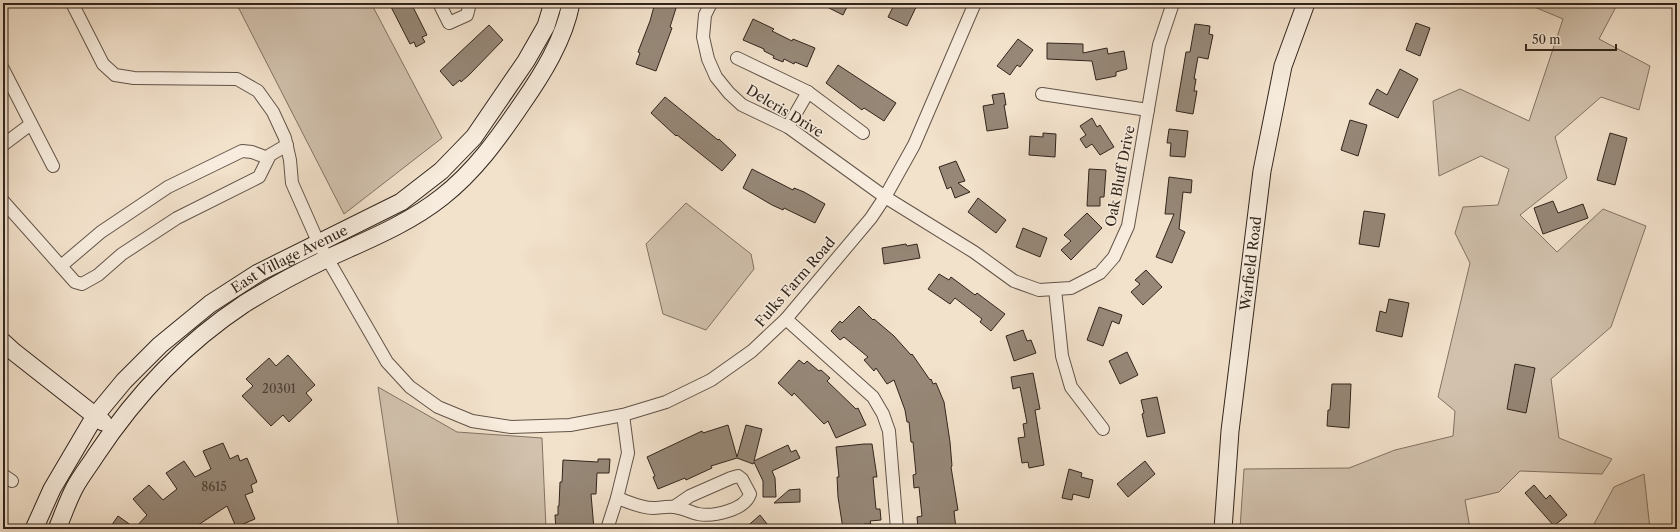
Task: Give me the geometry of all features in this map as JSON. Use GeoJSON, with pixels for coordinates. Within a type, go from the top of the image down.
{"type":"FeatureCollection","features":[{"type":"Feature","properties":{"kind":"street","name":"Fulks Farm Road"},"geometry":{"type":"LineString","coordinates":[[72,3],[103,64],[115,75],[134,78],[237,79],[258,91],[273,112],[285,138],[290,160],[292,183],[319,244],[387,362],[410,387],[438,407],[472,421],[511,427],[570,425],[623,415],[666,402],[711,380],[752,351],[786,319],[871,218],[885,197],[914,145],[975,3]]}},
{"type":"Feature","properties":{"kind":"street"},"geometry":{"type":"LineString","coordinates":[[439,3],[449,24],[467,15],[470,3]]}},
{"type":"Feature","properties":{"kind":"street","name":"East Village Avenue"},"geometry":{"type":"LineString","coordinates":[[34,529],[52,490],[95,416],[124,381],[160,345],[210,304],[258,274],[401,202],[441,171],[474,137],[526,61],[546,26],[553,3]]}},
{"type":"Feature","properties":{"kind":"street","name":"East Village Avenue"},"geometry":{"type":"LineString","coordinates":[[57,529],[75,487],[113,429],[152,382],[194,341],[243,304],[274,286],[327,259],[384,233],[421,212],[443,196],[477,165],[532,90],[562,33],[571,3]]}},
{"type":"Feature","properties":{"kind":"street","name":"Delcris Drive"},"geometry":{"type":"LineString","coordinates":[[711,3],[705,15],[703,37],[708,59],[716,77],[729,93],[742,105],[788,127],[885,197]]}},
{"type":"Feature","properties":{"kind":"street","name":"Oak Bluff Drive"},"geometry":{"type":"LineString","coordinates":[[885,197],[974,252],[1014,281],[1039,290],[1072,288],[1100,273],[1114,256],[1128,226],[1159,44],[1173,3]]}},
{"type":"Feature","properties":{"kind":"street","name":"Warfield Road"},"geometry":{"type":"LineString","coordinates":[[1223,529],[1230,431],[1262,171],[1283,66],[1306,3]]}},
{"type":"Feature","properties":{"kind":"street"},"geometry":{"type":"LineString","coordinates":[[737,58],[808,92],[863,133]]}},
{"type":"Feature","properties":{"kind":"street"},"geometry":{"type":"LineString","coordinates":[[3,69],[52,166]]}},
{"type":"Feature","properties":{"kind":"street"},"geometry":{"type":"LineString","coordinates":[[788,127],[808,92]]}},
{"type":"Feature","properties":{"kind":"street"},"geometry":{"type":"LineString","coordinates":[[1042,94],[1148,110]]}},
{"type":"Feature","properties":{"kind":"street"},"geometry":{"type":"LineString","coordinates":[[3,145],[31,124]]}},
{"type":"Feature","properties":{"kind":"street"},"geometry":{"type":"LineString","coordinates":[[3,201],[75,282],[82,284],[98,275],[122,254],[177,218],[259,177],[268,158],[287,145]]}},
{"type":"Feature","properties":{"kind":"street"},"geometry":{"type":"LineString","coordinates":[[61,266],[101,232],[168,187],[242,151],[252,152],[268,158]]}},
{"type":"Feature","properties":{"kind":"street"},"geometry":{"type":"LineString","coordinates":[[1055,289],[1062,356],[1071,387],[1103,429]]}},
{"type":"Feature","properties":{"kind":"street"},"geometry":{"type":"LineString","coordinates":[[786,319],[873,397],[883,414],[889,431],[897,529]]}},
{"type":"Feature","properties":{"kind":"street"},"geometry":{"type":"LineString","coordinates":[[3,342],[113,429]]}},
{"type":"Feature","properties":{"kind":"street"},"geometry":{"type":"LineString","coordinates":[[608,529],[628,453],[623,415]]}},
{"type":"Feature","properties":{"kind":"street"},"geometry":{"type":"LineString","coordinates":[[617,498],[644,507],[674,507],[699,514],[718,513],[744,504],[748,500],[750,494],[742,479],[738,476],[690,496],[674,507]]}},
{"type":"Feature","properties":{"kind":"shaded area"},"geometry":{"type":"Polygon","coordinates":[[[236,3],[371,3],[442,138],[344,214],[236,3]]]}},
{"type":"Feature","properties":{"kind":"shaded area"},"geometry":{"type":"Polygon","coordinates":[[[1532,3],[1618,3],[1599,39],[1650,66],[1639,110],[1601,97],[1555,137],[1567,178],[1520,215],[1557,252],[1603,209],[1646,226],[1611,327],[1551,379],[1559,438],[1612,459],[1602,474],[1520,471],[1499,492],[1465,500],[1470,528],[1473,529],[1240,529],[1244,469],[1349,468],[1395,450],[1453,436],[1455,411],[1438,397],[1470,263],[1455,233],[1463,207],[1498,205],[1509,169],[1481,156],[1439,176],[1433,101],[1460,89],[1529,121],[1563,19],[1532,6],[1532,3]]]}},
{"type":"Feature","properties":{"kind":"shaded area"},"geometry":{"type":"Polygon","coordinates":[[[686,203],[751,254],[754,269],[706,330],[663,314],[646,244],[686,203]]]}},
{"type":"Feature","properties":{"kind":"shaded area"},"geometry":{"type":"Polygon","coordinates":[[[378,387],[457,432],[542,438],[546,529],[399,529],[378,387]]]}},
{"type":"Feature","properties":{"kind":"shaded area"},"geometry":{"type":"Polygon","coordinates":[[[1644,474],[1650,529],[1587,529],[1594,524],[1614,487],[1644,474]]]}},
{"type":"Feature","properties":{"kind":"building"},"geometry":{"type":"Polygon","coordinates":[[[389,3],[411,3],[427,35],[422,37],[425,42],[416,47],[414,42],[410,44],[389,3]]]}},
{"type":"Feature","properties":{"kind":"building"},"geometry":{"type":"Polygon","coordinates":[[[655,3],[671,3],[677,5],[670,27],[672,28],[656,71],[636,64],[640,53],[638,52],[655,3]]]}},
{"type":"Feature","properties":{"kind":"building"},"geometry":{"type":"Polygon","coordinates":[[[819,3],[849,3],[843,15],[819,3]]]}},
{"type":"Feature","properties":{"kind":"building"},"geometry":{"type":"Polygon","coordinates":[[[895,3],[918,3],[907,26],[888,17],[895,3]]]}},
{"type":"Feature","properties":{"kind":"building"},"geometry":{"type":"Polygon","coordinates":[[[753,19],[774,29],[772,31],[792,41],[793,39],[815,48],[807,67],[795,62],[794,64],[784,59],[783,62],[773,58],[774,56],[764,51],[764,49],[743,40],[753,19]]]}},
{"type":"Feature","properties":{"kind":"building"},"geometry":{"type":"Polygon","coordinates":[[[1416,23],[1430,28],[1420,56],[1406,50],[1416,23]]]}},
{"type":"Feature","properties":{"kind":"building"},"geometry":{"type":"Polygon","coordinates":[[[1195,24],[1210,26],[1209,34],[1213,35],[1208,59],[1198,57],[1194,79],[1196,79],[1194,91],[1197,91],[1193,114],[1176,111],[1186,52],[1190,52],[1195,24]]]}},
{"type":"Feature","properties":{"kind":"building"},"geometry":{"type":"Polygon","coordinates":[[[489,25],[503,40],[469,75],[461,82],[460,80],[453,86],[440,71],[489,25]]]}},
{"type":"Feature","properties":{"kind":"building"},"geometry":{"type":"Polygon","coordinates":[[[1018,39],[1033,50],[1020,67],[1017,65],[1010,75],[997,66],[1018,39]]]}},
{"type":"Feature","properties":{"kind":"building"},"geometry":{"type":"Polygon","coordinates":[[[1047,43],[1083,44],[1083,53],[1107,48],[1108,54],[1124,51],[1127,69],[1116,72],[1116,76],[1096,80],[1092,61],[1047,59],[1047,43]]]}},
{"type":"Feature","properties":{"kind":"building"},"geometry":{"type":"Polygon","coordinates":[[[838,65],[896,103],[884,121],[864,108],[862,110],[826,83],[838,65]]]}},
{"type":"Feature","properties":{"kind":"building"},"geometry":{"type":"Polygon","coordinates":[[[1400,69],[1418,79],[1398,118],[1369,104],[1377,89],[1387,95],[1400,69]]]}},
{"type":"Feature","properties":{"kind":"building"},"geometry":{"type":"Polygon","coordinates":[[[1004,93],[1006,105],[1004,105],[1008,128],[987,131],[983,106],[994,104],[992,95],[1004,93]]]}},
{"type":"Feature","properties":{"kind":"building"},"geometry":{"type":"Polygon","coordinates":[[[665,97],[718,140],[719,139],[736,155],[722,171],[677,135],[676,136],[651,113],[665,97]]]}},
{"type":"Feature","properties":{"kind":"building"},"geometry":{"type":"Polygon","coordinates":[[[1092,118],[1097,127],[1100,125],[1114,147],[1100,155],[1092,144],[1086,148],[1080,139],[1086,135],[1080,126],[1092,118]]]}},
{"type":"Feature","properties":{"kind":"building"},"geometry":{"type":"Polygon","coordinates":[[[1350,120],[1367,125],[1358,156],[1341,150],[1350,120]]]}},
{"type":"Feature","properties":{"kind":"building"},"geometry":{"type":"Polygon","coordinates":[[[1169,129],[1188,131],[1185,157],[1170,156],[1171,143],[1167,143],[1169,129]]]}},
{"type":"Feature","properties":{"kind":"building"},"geometry":{"type":"Polygon","coordinates":[[[1043,133],[1056,134],[1055,157],[1029,155],[1030,136],[1043,137],[1043,133]]]}},
{"type":"Feature","properties":{"kind":"building"},"geometry":{"type":"Polygon","coordinates":[[[1610,133],[1627,138],[1615,185],[1597,180],[1610,133]]]}},
{"type":"Feature","properties":{"kind":"building"},"geometry":{"type":"Polygon","coordinates":[[[956,161],[965,181],[958,183],[970,192],[955,198],[951,187],[947,189],[939,167],[956,161]]]}},
{"type":"Feature","properties":{"kind":"building"},"geometry":{"type":"Polygon","coordinates":[[[752,169],[793,190],[794,188],[804,192],[825,204],[815,223],[784,208],[783,210],[772,205],[743,188],[752,169]]]}},
{"type":"Feature","properties":{"kind":"building"},"geometry":{"type":"Polygon","coordinates":[[[1089,169],[1106,170],[1104,197],[1100,197],[1100,206],[1087,206],[1089,169]]]}},
{"type":"Feature","properties":{"kind":"building"},"geometry":{"type":"Polygon","coordinates":[[[1169,177],[1192,180],[1191,193],[1183,192],[1179,229],[1185,232],[1172,263],[1156,257],[1174,214],[1165,214],[1169,177]]]}},
{"type":"Feature","properties":{"kind":"building"},"geometry":{"type":"Polygon","coordinates":[[[978,198],[1006,220],[996,233],[968,212],[978,198]]]}},
{"type":"Feature","properties":{"kind":"building"},"geometry":{"type":"Polygon","coordinates":[[[1553,201],[1558,213],[1583,204],[1588,218],[1543,234],[1534,208],[1553,201]]]}},
{"type":"Feature","properties":{"kind":"building"},"geometry":{"type":"Polygon","coordinates":[[[1364,211],[1385,214],[1379,247],[1359,244],[1364,211]]]}},
{"type":"Feature","properties":{"kind":"building"},"geometry":{"type":"Polygon","coordinates":[[[1087,213],[1102,228],[1071,260],[1061,250],[1071,241],[1064,235],[1087,213]]]}},
{"type":"Feature","properties":{"kind":"building"},"geometry":{"type":"Polygon","coordinates":[[[1023,228],[1047,238],[1040,257],[1016,247],[1023,228]]]}},
{"type":"Feature","properties":{"kind":"building"},"geometry":{"type":"Polygon","coordinates":[[[906,244],[907,246],[917,244],[920,258],[884,264],[882,248],[906,244]]]}},
{"type":"Feature","properties":{"kind":"building"},"geometry":{"type":"Polygon","coordinates":[[[1146,270],[1162,287],[1143,305],[1131,292],[1140,284],[1135,280],[1146,270]]]}},
{"type":"Feature","properties":{"kind":"building"},"geometry":{"type":"Polygon","coordinates":[[[939,274],[949,280],[951,277],[975,295],[977,293],[1005,314],[991,331],[980,322],[982,319],[955,298],[950,304],[928,289],[939,274]]]}},
{"type":"Feature","properties":{"kind":"building"},"geometry":{"type":"Polygon","coordinates":[[[1389,299],[1409,303],[1402,337],[1376,331],[1380,311],[1386,313],[1389,299]]]}},
{"type":"Feature","properties":{"kind":"building"},"geometry":{"type":"Polygon","coordinates":[[[859,306],[873,320],[874,319],[894,336],[911,355],[912,354],[930,380],[931,379],[933,384],[936,383],[944,402],[950,442],[951,467],[958,510],[954,511],[956,529],[918,529],[917,517],[922,516],[919,487],[914,488],[913,475],[916,474],[913,442],[911,442],[909,422],[907,422],[905,410],[894,380],[887,384],[876,368],[874,371],[864,360],[868,357],[844,337],[840,340],[831,331],[840,321],[842,323],[859,306]]]}},
{"type":"Feature","properties":{"kind":"building"},"geometry":{"type":"Polygon","coordinates":[[[1099,307],[1122,315],[1119,324],[1112,321],[1103,346],[1087,340],[1099,307]]]}},
{"type":"Feature","properties":{"kind":"building"},"geometry":{"type":"Polygon","coordinates":[[[1023,330],[1027,341],[1031,340],[1036,353],[1014,361],[1006,336],[1023,330]]]}},
{"type":"Feature","properties":{"kind":"building"},"geometry":{"type":"Polygon","coordinates":[[[1127,352],[1138,375],[1120,384],[1109,361],[1127,352]]]}},
{"type":"Feature","properties":{"kind":"building"},"geometry":{"type":"Polygon","coordinates":[[[288,355],[315,385],[306,393],[312,400],[289,422],[283,415],[271,426],[242,396],[253,386],[246,379],[269,358],[276,366],[288,355]]]}},
{"type":"Feature","properties":{"kind":"building"},"geometry":{"type":"Polygon","coordinates":[[[799,360],[804,364],[807,361],[830,378],[827,381],[856,409],[858,408],[866,425],[836,438],[828,421],[824,424],[794,393],[792,396],[778,383],[799,360]]]}},
{"type":"Feature","properties":{"kind":"building"},"geometry":{"type":"Polygon","coordinates":[[[1515,364],[1535,368],[1526,413],[1507,409],[1515,364]]]}},
{"type":"Feature","properties":{"kind":"building"},"geometry":{"type":"Polygon","coordinates":[[[1033,373],[1040,409],[1035,410],[1044,465],[1029,468],[1028,462],[1022,463],[1018,438],[1025,437],[1023,424],[1027,423],[1020,387],[1013,389],[1011,377],[1033,373]]]}},
{"type":"Feature","properties":{"kind":"building"},"geometry":{"type":"Polygon","coordinates":[[[1332,384],[1351,384],[1349,428],[1327,426],[1332,384]]]}},
{"type":"Feature","properties":{"kind":"building"},"geometry":{"type":"Polygon","coordinates":[[[1157,397],[1165,433],[1147,437],[1142,414],[1144,413],[1141,400],[1157,397]]]}},
{"type":"Feature","properties":{"kind":"building"},"geometry":{"type":"Polygon","coordinates":[[[728,425],[737,457],[746,425],[762,429],[754,461],[788,445],[791,452],[796,450],[800,458],[772,471],[775,478],[776,497],[763,497],[763,481],[754,462],[753,464],[737,458],[711,466],[712,468],[686,480],[685,478],[658,489],[653,477],[655,476],[647,457],[702,431],[703,433],[728,425]]]}},
{"type":"Feature","properties":{"kind":"building"},"geometry":{"type":"Polygon","coordinates":[[[223,443],[230,459],[238,455],[240,461],[247,458],[257,482],[251,485],[253,492],[245,495],[255,519],[236,527],[227,506],[192,529],[109,529],[118,516],[135,528],[147,515],[133,499],[149,485],[163,500],[177,489],[166,473],[184,461],[195,477],[211,469],[203,451],[223,443]]]}},
{"type":"Feature","properties":{"kind":"building"},"geometry":{"type":"Polygon","coordinates":[[[872,444],[877,477],[873,477],[876,509],[880,509],[881,520],[870,521],[871,524],[864,524],[864,528],[843,529],[838,497],[837,477],[839,477],[836,447],[872,444]]]}},
{"type":"Feature","properties":{"kind":"building"},"geometry":{"type":"Polygon","coordinates":[[[598,459],[610,459],[609,473],[597,473],[596,494],[591,494],[594,529],[556,529],[555,515],[558,515],[563,460],[598,462],[598,459]]]}},
{"type":"Feature","properties":{"kind":"building"},"geometry":{"type":"Polygon","coordinates":[[[1145,461],[1155,474],[1128,497],[1117,484],[1145,461]]]}},
{"type":"Feature","properties":{"kind":"building"},"geometry":{"type":"Polygon","coordinates":[[[1069,469],[1082,473],[1081,477],[1093,480],[1089,498],[1073,494],[1072,500],[1062,498],[1069,469]]]}},
{"type":"Feature","properties":{"kind":"building"},"geometry":{"type":"Polygon","coordinates":[[[1534,485],[1546,499],[1550,495],[1567,515],[1554,526],[1525,493],[1534,485]]]}},
{"type":"Feature","properties":{"kind":"building"},"geometry":{"type":"Polygon","coordinates":[[[800,489],[800,502],[774,503],[789,490],[800,489]]]}},
{"type":"Feature","properties":{"kind":"building"},"geometry":{"type":"Polygon","coordinates":[[[760,515],[771,529],[744,529],[760,515]]]}}]}
